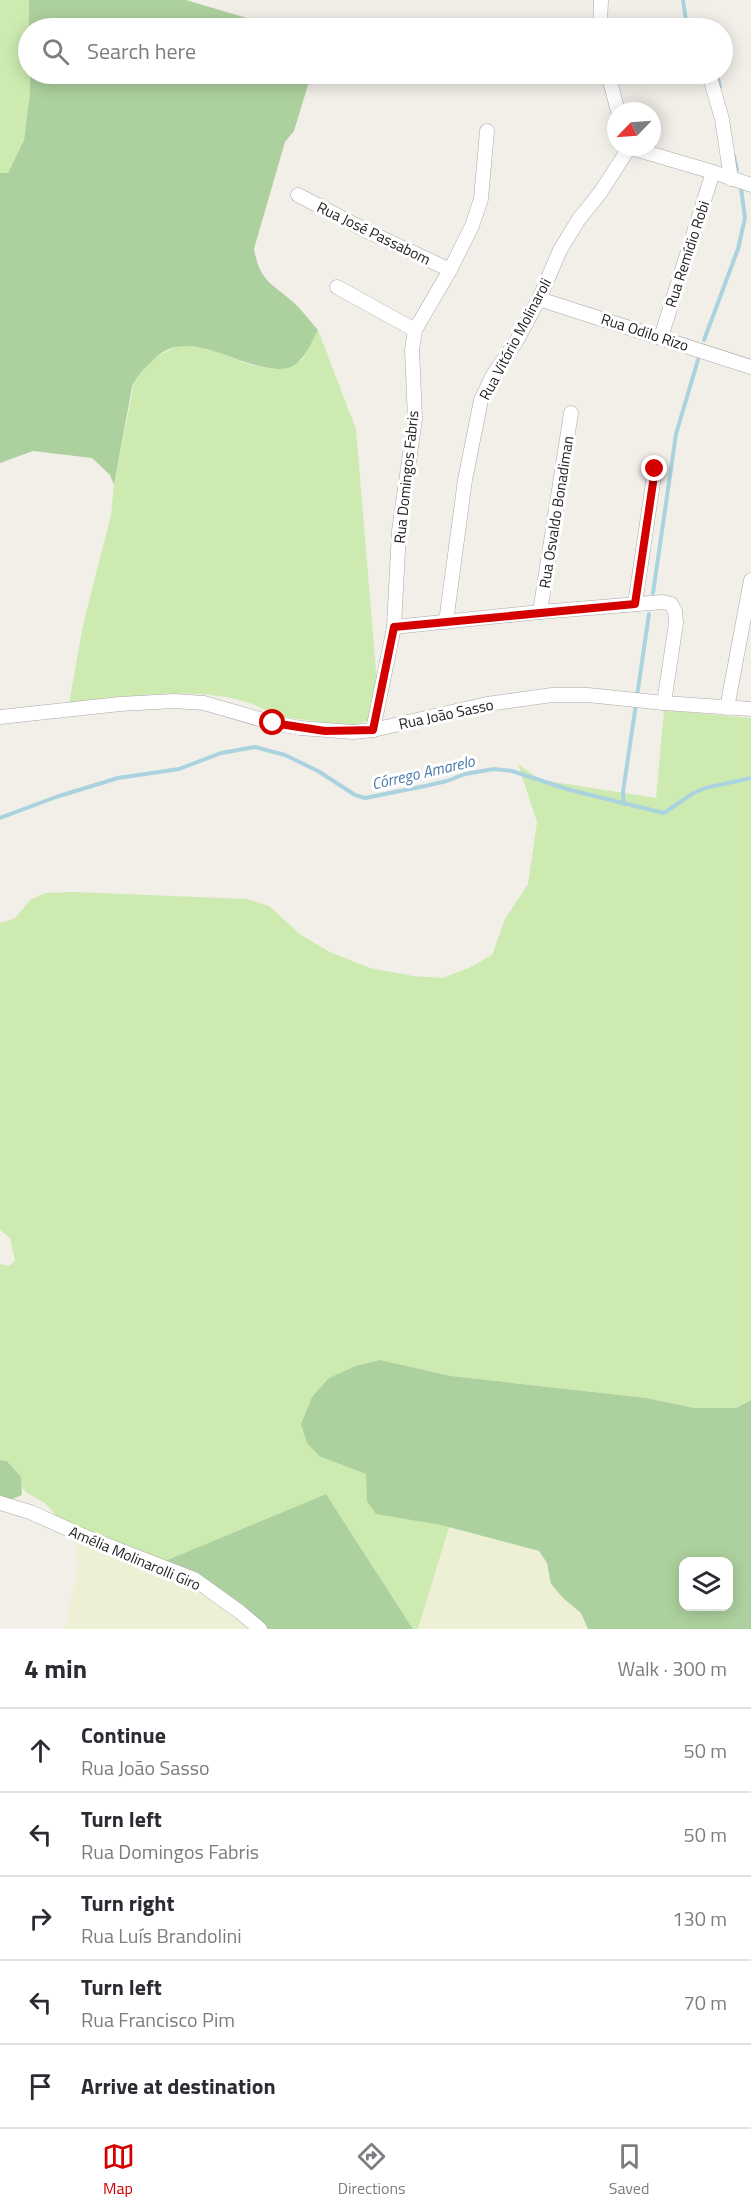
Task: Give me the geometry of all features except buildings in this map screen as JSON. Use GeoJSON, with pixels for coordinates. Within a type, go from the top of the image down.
{"type":"FeatureCollection","features":[{"type":"Feature","properties":{"kind":"street"},"geometry":{"type":"LineString","coordinates":[[600,18],[601,0]]}},
{"type":"Feature","properties":{"kind":"street"},"geometry":{"type":"LineString","coordinates":[[611,84],[616,102]]}},
{"type":"Feature","properties":{"kind":"street"},"geometry":{"type":"LineString","coordinates":[[713,84],[722,119],[731,179]]}},
{"type":"Feature","properties":{"kind":"street","name":"Rua Domingos Fabris"},"geometry":{"type":"LineString","coordinates":[[373,730],[394,627],[399,531],[415,418],[412,351],[415,330],[450,270],[472,226],[481,199],[487,130]]}},
{"type":"Feature","properties":{"kind":"street","name":"Rua Vitório Molinaroli"},"geometry":{"type":"LineString","coordinates":[[446,622],[465,480],[481,400],[493,375],[516,342],[539,299],[560,250],[623,156]]}},
{"type":"Feature","properties":{"kind":"street"},"geometry":{"type":"LineString","coordinates":[[659,156],[751,185]]}},
{"type":"Feature","properties":{"kind":"street","name":"Rua Remídio Robi"},"geometry":{"type":"LineString","coordinates":[[661,337],[713,172]]}},
{"type":"Feature","properties":{"kind":"street","name":"Rua José Passabom"},"geometry":{"type":"LineString","coordinates":[[298,195],[450,270]]}},
{"type":"Feature","properties":{"kind":"street"},"geometry":{"type":"LineString","coordinates":[[337,287],[415,330]]}},
{"type":"Feature","properties":{"kind":"street","name":"Rua Odilo Rizo"},"geometry":{"type":"LineString","coordinates":[[539,299],[751,367]]}},
{"type":"Feature","properties":{"kind":"street","name":"Rua Osvaldo Bonadiman"},"geometry":{"type":"LineString","coordinates":[[540,612],[571,413]]}},
{"type":"Feature","properties":{"kind":"street"},"geometry":{"type":"LineString","coordinates":[[635,604],[655,469]]}},
{"type":"Feature","properties":{"kind":"street"},"geometry":{"type":"LineString","coordinates":[[727,708],[751,580]]}},
{"type":"Feature","properties":{"kind":"street"},"geometry":{"type":"LineString","coordinates":[[394,627],[635,604],[663,602],[671,604],[675,611],[676,623],[664,703]]}},
{"type":"Feature","properties":{"kind":"street","name":"Rua João Sasso"},"geometry":{"type":"LineString","coordinates":[[0,717],[120,704],[174,701],[204,704],[273,723],[325,731],[373,730],[487,704],[543,696],[588,695],[751,709]]}},
{"type":"Feature","properties":{"kind":"street","name":"Amélia Molinarolli Giro"},"geometry":{"type":"LineString","coordinates":[[0,1503],[30,1512],[194,1580],[260,1629]]}},
{"type":"Feature","properties":{"kind":"green space"},"geometry":{"type":"Polygon","coordinates":[[[0,0],[29,0],[29,18],[18,18],[18,84],[30,84],[24,140],[8,173],[0,173],[0,0]]]}},
{"type":"Feature","properties":{"kind":"green space"},"geometry":{"type":"Polygon","coordinates":[[[29,0],[186,0],[246,18],[29,18],[29,0]]]}},
{"type":"Feature","properties":{"kind":"green space"},"geometry":{"type":"Polygon","coordinates":[[[30,84],[309,84],[294,131],[285,142],[254,249],[263,275],[296,304],[318,330],[300,360],[285,369],[250,364],[192,346],[164,351],[143,370],[132,387],[114,485],[110,475],[92,458],[33,451],[0,463],[0,173],[8,173],[24,140],[30,84]]]}},
{"type":"Feature","properties":{"kind":"green space"},"geometry":{"type":"Polygon","coordinates":[[[318,330],[356,429],[378,694],[371,720],[350,726],[275,716],[254,705],[203,694],[119,697],[69,704],[83,625],[111,515],[114,485],[135,378],[155,357],[180,345],[206,348],[251,365],[273,369],[302,360],[318,330]]]}},
{"type":"Feature","properties":{"kind":"green space"},"geometry":{"type":"Polygon","coordinates":[[[664,710],[751,718],[751,1400],[736,1408],[694,1408],[647,1398],[451,1376],[380,1360],[366,1474],[367,1486],[449,1527],[418,1629],[413,1629],[326,1494],[165,1561],[59,1519],[45,1503],[27,1493],[21,1486],[21,1477],[7,1461],[0,1460],[0,1264],[9,1266],[15,1261],[10,1238],[0,1230],[0,923],[15,918],[30,900],[45,893],[74,892],[247,899],[269,906],[301,935],[330,952],[370,968],[413,976],[442,978],[469,968],[492,955],[505,919],[528,884],[537,822],[518,764],[541,780],[656,798],[664,710]]]}},
{"type":"Feature","properties":{"kind":"green space"},"geometry":{"type":"Polygon","coordinates":[[[380,1360],[451,1376],[647,1398],[694,1408],[736,1408],[751,1400],[751,1629],[588,1629],[581,1613],[551,1584],[547,1563],[539,1551],[441,1525],[376,1514],[367,1501],[366,1474],[319,1456],[307,1443],[301,1424],[312,1397],[329,1378],[356,1366],[380,1360]]]}},
{"type":"Feature","properties":{"kind":"green space"},"geometry":{"type":"Polygon","coordinates":[[[0,1460],[7,1461],[21,1477],[22,1495],[0,1504],[0,1460]]]}},
{"type":"Feature","properties":{"kind":"green space"},"geometry":{"type":"Polygon","coordinates":[[[326,1494],[413,1629],[254,1629],[165,1561],[326,1494]]]}},
{"type":"Feature","properties":{"kind":"green space"},"geometry":{"type":"Polygon","coordinates":[[[65,1526],[156,1556],[201,1581],[254,1629],[65,1629],[79,1561],[74,1543],[65,1526]]]}},
{"type":"Feature","properties":{"kind":"green space"},"geometry":{"type":"Polygon","coordinates":[[[449,1527],[539,1551],[547,1563],[551,1584],[581,1613],[588,1629],[418,1629],[449,1527]]]}},
{"type":"Feature","properties":{"kind":"waterway"},"geometry":{"type":"LineString","coordinates":[[683,0],[686,18]]}},
{"type":"Feature","properties":{"kind":"waterway"},"geometry":{"type":"LineString","coordinates":[[734,156],[737,170]]}},
{"type":"Feature","properties":{"kind":"waterway"},"geometry":{"type":"LineString","coordinates":[[704,340],[738,249],[745,218],[741,188]]}},
{"type":"Feature","properties":{"kind":"waterway"},"geometry":{"type":"LineString","coordinates":[[653,593],[676,434],[698,360]]}},
{"type":"Feature","properties":{"kind":"waterway"},"geometry":{"type":"LineString","coordinates":[[637,696],[649,614]]}},
{"type":"Feature","properties":{"kind":"waterway"},"geometry":{"type":"LineString","coordinates":[[624,804],[623,792],[636,704]]}},
{"type":"Feature","properties":{"kind":"waterway","name":"Córrego Amarelo"},"geometry":{"type":"LineString","coordinates":[[0,818],[56,797],[118,778],[179,769],[221,753],[255,747],[285,755],[318,771],[355,795],[365,798],[494,769],[512,771],[570,790],[664,813],[705,788],[751,778]]}},
{"type":"Feature","properties":{"kind":"route"},"geometry":{"type":"LineString","coordinates":[[273,723],[325,731],[373,730],[394,627],[635,604],[655,469]]}}]}
